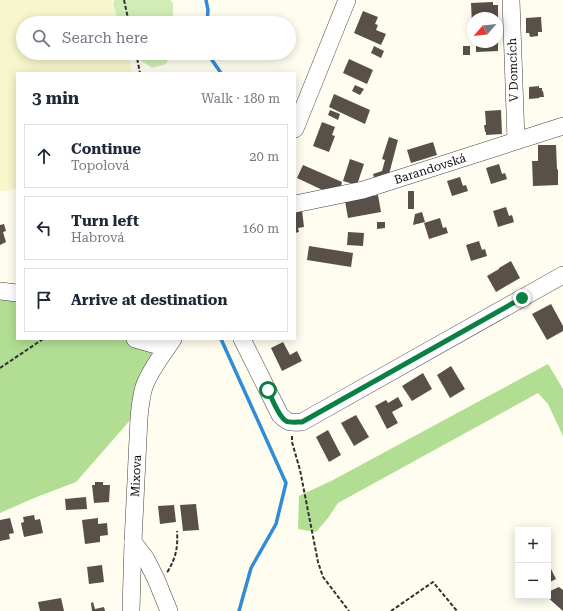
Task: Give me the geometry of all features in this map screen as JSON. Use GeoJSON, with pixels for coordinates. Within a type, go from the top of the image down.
{"type":"FeatureCollection","features":[{"type":"Feature","properties":{"kind":"street"},"geometry":{"type":"LineString","coordinates":[[296,127],[347,0]]}},
{"type":"Feature","properties":{"kind":"street","name":"V Domcích"},"geometry":{"type":"LineString","coordinates":[[511,0],[516,140]]}},
{"type":"Feature","properties":{"kind":"street","name":"Barandovská"},"geometry":{"type":"LineString","coordinates":[[296,204],[363,190],[563,126]]}},
{"type":"Feature","properties":{"kind":"street"},"geometry":{"type":"LineString","coordinates":[[242,340],[280,415],[286,421],[302,422],[563,275]]}},
{"type":"Feature","properties":{"kind":"street"},"geometry":{"type":"LineString","coordinates":[[0,291],[16,293]]}},
{"type":"Feature","properties":{"kind":"street"},"geometry":{"type":"LineString","coordinates":[[142,340],[170,344]]}},
{"type":"Feature","properties":{"kind":"street","name":"Mixova"},"geometry":{"type":"LineString","coordinates":[[131,611],[133,542],[141,401],[145,386],[152,372],[170,344]]}},
{"type":"Feature","properties":{"kind":"street"},"geometry":{"type":"LineString","coordinates":[[133,542],[146,559],[169,611]]}},
{"type":"Feature","properties":{"kind":"path"},"geometry":{"type":"LineString","coordinates":[[124,0],[127,16]]}},
{"type":"Feature","properties":{"kind":"path"},"geometry":{"type":"LineString","coordinates":[[137,60],[140,72]]}},
{"type":"Feature","properties":{"kind":"path"},"geometry":{"type":"LineString","coordinates":[[0,368],[42,340]]}},
{"type":"Feature","properties":{"kind":"path"},"geometry":{"type":"LineString","coordinates":[[292,422],[292,442],[300,470],[318,562],[323,577],[349,611]]}},
{"type":"Feature","properties":{"kind":"path"},"geometry":{"type":"LineString","coordinates":[[154,576],[168,571],[174,560],[178,542],[177,532]]}},
{"type":"Feature","properties":{"kind":"path"},"geometry":{"type":"LineString","coordinates":[[391,611],[433,582],[458,611]]}},
{"type":"Feature","properties":{"kind":"green space"},"geometry":{"type":"Polygon","coordinates":[[[0,0],[111,0],[117,16],[16,16],[16,60],[130,60],[132,72],[16,72],[16,188],[0,191],[0,0]]]}},
{"type":"Feature","properties":{"kind":"green space"},"geometry":{"type":"Polygon","coordinates":[[[114,0],[170,0],[173,3],[173,16],[117,16],[113,4],[114,0]]]}},
{"type":"Feature","properties":{"kind":"green space"},"geometry":{"type":"Polygon","coordinates":[[[140,60],[168,60],[166,64],[152,68],[140,60]]]}},
{"type":"Feature","properties":{"kind":"green space"},"geometry":{"type":"Polygon","coordinates":[[[0,293],[16,295],[16,340],[128,340],[162,351],[133,417],[76,482],[0,513],[0,293]]]}},
{"type":"Feature","properties":{"kind":"green space"},"geometry":{"type":"Polygon","coordinates":[[[548,364],[563,389],[563,436],[548,404],[538,393],[338,503],[316,532],[298,529],[299,496],[333,480],[548,364]]]}},
{"type":"Feature","properties":{"kind":"building"},"geometry":{"type":"Polygon","coordinates":[[[493,2],[493,5],[498,5],[498,12],[471,12],[471,3],[493,2]]]}},
{"type":"Feature","properties":{"kind":"building"},"geometry":{"type":"Polygon","coordinates":[[[363,11],[378,17],[375,24],[378,25],[376,30],[386,34],[381,45],[354,33],[363,11]]]}},
{"type":"Feature","properties":{"kind":"building"},"geometry":{"type":"Polygon","coordinates":[[[541,17],[542,32],[538,32],[538,36],[530,37],[529,33],[526,33],[526,18],[541,17]]]}},
{"type":"Feature","properties":{"kind":"building"},"geometry":{"type":"Polygon","coordinates":[[[374,46],[384,51],[381,58],[371,53],[374,46]]]}},
{"type":"Feature","properties":{"kind":"building"},"geometry":{"type":"Polygon","coordinates":[[[463,46],[470,48],[470,55],[463,55],[463,46]]]}},
{"type":"Feature","properties":{"kind":"building"},"geometry":{"type":"Polygon","coordinates":[[[476,48],[498,48],[498,51],[476,52],[476,48]]]}},
{"type":"Feature","properties":{"kind":"building"},"geometry":{"type":"Polygon","coordinates":[[[349,59],[373,70],[367,84],[343,73],[349,59]]]}},
{"type":"Feature","properties":{"kind":"building"},"geometry":{"type":"Polygon","coordinates":[[[355,85],[364,89],[360,95],[352,91],[355,85]]]}},
{"type":"Feature","properties":{"kind":"building"},"geometry":{"type":"Polygon","coordinates":[[[539,86],[539,88],[542,88],[544,97],[529,99],[529,87],[539,86]]]}},
{"type":"Feature","properties":{"kind":"building"},"geometry":{"type":"Polygon","coordinates":[[[334,94],[370,110],[365,124],[329,107],[334,94]]]}},
{"type":"Feature","properties":{"kind":"building"},"geometry":{"type":"Polygon","coordinates":[[[330,110],[340,114],[338,120],[328,115],[330,110]]]}},
{"type":"Feature","properties":{"kind":"building"},"geometry":{"type":"Polygon","coordinates":[[[501,110],[502,134],[486,135],[484,125],[486,125],[485,111],[501,110]]]}},
{"type":"Feature","properties":{"kind":"building"},"geometry":{"type":"Polygon","coordinates":[[[322,122],[335,127],[332,135],[335,136],[329,152],[313,146],[322,122]]]}},
{"type":"Feature","properties":{"kind":"building"},"geometry":{"type":"Polygon","coordinates":[[[389,137],[398,140],[388,178],[375,181],[373,174],[382,171],[385,160],[382,159],[389,137]]]}},
{"type":"Feature","properties":{"kind":"building"},"geometry":{"type":"Polygon","coordinates":[[[433,142],[437,155],[411,163],[407,150],[433,142]]]}},
{"type":"Feature","properties":{"kind":"building"},"geometry":{"type":"Polygon","coordinates":[[[538,145],[556,145],[558,185],[533,186],[532,161],[538,161],[538,145]]]}},
{"type":"Feature","properties":{"kind":"building"},"geometry":{"type":"Polygon","coordinates":[[[350,159],[364,164],[357,185],[343,181],[350,159]]]}},
{"type":"Feature","properties":{"kind":"building"},"geometry":{"type":"Polygon","coordinates":[[[499,164],[502,174],[505,173],[507,179],[491,184],[486,168],[499,164]]]}},
{"type":"Feature","properties":{"kind":"building"},"geometry":{"type":"Polygon","coordinates":[[[303,165],[342,182],[340,190],[329,193],[297,178],[303,165]]]}},
{"type":"Feature","properties":{"kind":"building"},"geometry":{"type":"Polygon","coordinates":[[[460,177],[463,186],[466,185],[468,191],[452,196],[447,181],[460,177]]]}},
{"type":"Feature","properties":{"kind":"building"},"geometry":{"type":"Polygon","coordinates":[[[408,191],[414,191],[414,209],[408,209],[408,191]]]}},
{"type":"Feature","properties":{"kind":"building"},"geometry":{"type":"Polygon","coordinates":[[[378,195],[381,212],[348,218],[345,201],[378,195]]]}},
{"type":"Feature","properties":{"kind":"building"},"geometry":{"type":"Polygon","coordinates":[[[506,207],[509,216],[512,215],[514,222],[498,227],[493,211],[506,207]]]}},
{"type":"Feature","properties":{"kind":"building"},"geometry":{"type":"Polygon","coordinates":[[[302,210],[304,227],[298,228],[299,232],[296,233],[296,212],[302,210]]]}},
{"type":"Feature","properties":{"kind":"building"},"geometry":{"type":"Polygon","coordinates":[[[422,212],[425,222],[413,225],[415,214],[422,212]]]}},
{"type":"Feature","properties":{"kind":"building"},"geometry":{"type":"Polygon","coordinates":[[[440,218],[443,228],[446,227],[448,233],[429,239],[424,223],[440,218]]]}},
{"type":"Feature","properties":{"kind":"building"},"geometry":{"type":"Polygon","coordinates":[[[377,222],[385,222],[385,228],[377,229],[377,222]]]}},
{"type":"Feature","properties":{"kind":"building"},"geometry":{"type":"Polygon","coordinates":[[[4,224],[6,231],[3,232],[6,242],[0,245],[0,225],[4,224]]]}},
{"type":"Feature","properties":{"kind":"building"},"geometry":{"type":"Polygon","coordinates":[[[348,232],[364,233],[363,246],[347,245],[348,232]]]}},
{"type":"Feature","properties":{"kind":"building"},"geometry":{"type":"Polygon","coordinates":[[[479,241],[482,250],[485,249],[487,256],[471,261],[466,245],[479,241]]]}},
{"type":"Feature","properties":{"kind":"building"},"geometry":{"type":"Polygon","coordinates":[[[309,246],[353,253],[351,267],[307,260],[309,246]]]}},
{"type":"Feature","properties":{"kind":"building"},"geometry":{"type":"Polygon","coordinates":[[[511,261],[520,278],[496,292],[487,276],[511,261]]]}},
{"type":"Feature","properties":{"kind":"building"},"geometry":{"type":"Polygon","coordinates":[[[551,304],[563,326],[563,331],[547,340],[532,314],[551,304]]]}},
{"type":"Feature","properties":{"kind":"building"},"geometry":{"type":"Polygon","coordinates":[[[283,342],[290,355],[297,351],[302,361],[282,371],[271,348],[283,342]]]}},
{"type":"Feature","properties":{"kind":"building"},"geometry":{"type":"Polygon","coordinates":[[[451,366],[465,389],[450,398],[437,375],[451,366]]]}},
{"type":"Feature","properties":{"kind":"building"},"geometry":{"type":"Polygon","coordinates":[[[423,373],[432,389],[412,401],[402,386],[423,373]]]}},
{"type":"Feature","properties":{"kind":"building"},"geometry":{"type":"Polygon","coordinates":[[[398,397],[403,406],[392,412],[398,423],[387,429],[375,406],[386,400],[388,403],[398,397]]]}},
{"type":"Feature","properties":{"kind":"building"},"geometry":{"type":"Polygon","coordinates":[[[356,415],[369,437],[354,446],[341,423],[356,415]]]}},
{"type":"Feature","properties":{"kind":"building"},"geometry":{"type":"Polygon","coordinates":[[[328,430],[341,455],[329,462],[316,437],[328,430]]]}},
{"type":"Feature","properties":{"kind":"building"},"geometry":{"type":"Polygon","coordinates":[[[95,482],[103,482],[103,485],[110,485],[109,502],[94,503],[92,485],[95,485],[95,482]]]}},
{"type":"Feature","properties":{"kind":"building"},"geometry":{"type":"Polygon","coordinates":[[[86,497],[87,509],[66,510],[65,499],[86,497]]]}},
{"type":"Feature","properties":{"kind":"building"},"geometry":{"type":"Polygon","coordinates":[[[196,504],[199,530],[183,531],[180,505],[196,504]]]}},
{"type":"Feature","properties":{"kind":"building"},"geometry":{"type":"Polygon","coordinates":[[[174,505],[176,522],[160,524],[158,506],[174,505]]]}},
{"type":"Feature","properties":{"kind":"building"},"geometry":{"type":"Polygon","coordinates":[[[34,515],[35,520],[40,519],[43,533],[24,537],[21,523],[24,522],[23,517],[34,515]]]}},
{"type":"Feature","properties":{"kind":"building"},"geometry":{"type":"Polygon","coordinates":[[[10,518],[14,533],[9,534],[10,539],[0,541],[0,520],[10,518]]]}},
{"type":"Feature","properties":{"kind":"building"},"geometry":{"type":"Polygon","coordinates":[[[98,518],[98,524],[107,523],[108,535],[100,536],[100,542],[85,544],[82,520],[98,518]]]}},
{"type":"Feature","properties":{"kind":"building"},"geometry":{"type":"Polygon","coordinates":[[[102,565],[104,582],[89,584],[87,567],[102,565]]]}},
{"type":"Feature","properties":{"kind":"building"},"geometry":{"type":"Polygon","coordinates":[[[551,569],[556,579],[551,582],[551,569]]]}},
{"type":"Feature","properties":{"kind":"building"},"geometry":{"type":"Polygon","coordinates":[[[559,587],[563,590],[563,611],[549,599],[551,599],[551,591],[559,587]]]}},
{"type":"Feature","properties":{"kind":"building"},"geometry":{"type":"Polygon","coordinates":[[[61,598],[64,611],[40,611],[38,602],[61,598]]]}},
{"type":"Feature","properties":{"kind":"building"},"geometry":{"type":"Polygon","coordinates":[[[93,602],[95,609],[104,607],[105,611],[92,611],[91,603],[93,602]]]}},
{"type":"Feature","properties":{"kind":"waterway"},"geometry":{"type":"LineString","coordinates":[[206,0],[208,16]]}},
{"type":"Feature","properties":{"kind":"waterway"},"geometry":{"type":"LineString","coordinates":[[212,60],[220,72]]}},
{"type":"Feature","properties":{"kind":"waterway"},"geometry":{"type":"LineString","coordinates":[[221,340],[286,483],[276,524],[251,568],[239,611]]}},
{"type":"Feature","properties":{"kind":"route"},"geometry":{"type":"LineString","coordinates":[[268,390],[280,415],[286,421],[302,422],[522,298]]}}]}
